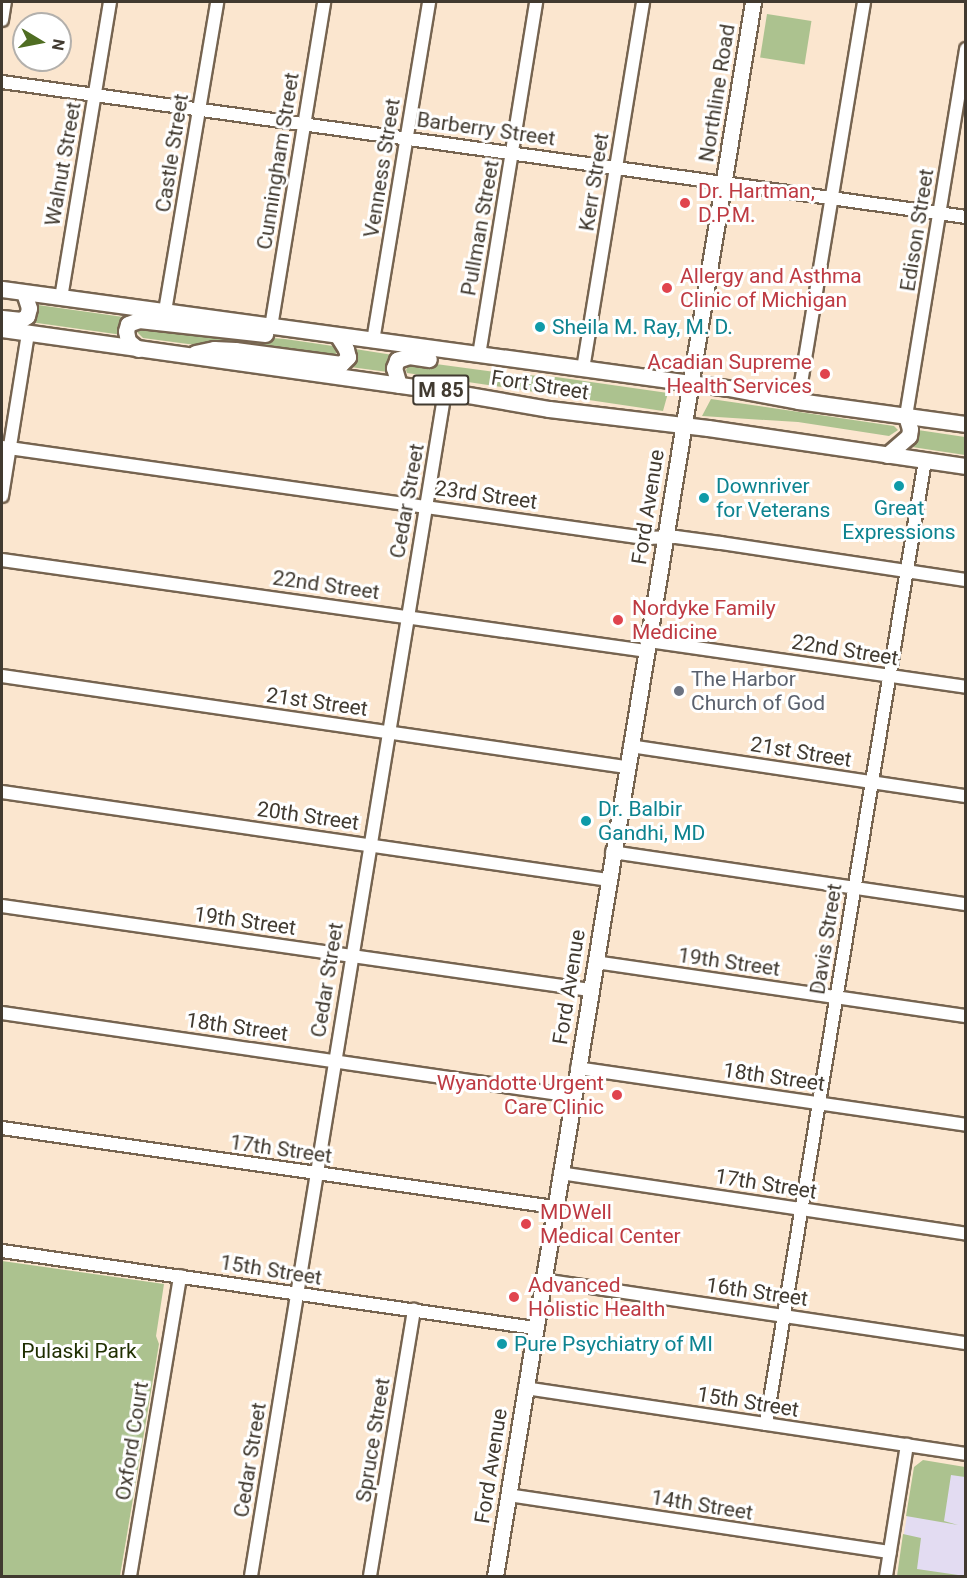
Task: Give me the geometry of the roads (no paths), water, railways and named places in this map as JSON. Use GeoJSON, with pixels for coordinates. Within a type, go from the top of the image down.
{"type":"FeatureCollection","features":[{"type":"Feature","properties":{"kind":"main road","name":"Northline Road"},"geometry":{"type":"LineString","coordinates":[[685,404],[753,2]]}},
{"type":"Feature","properties":{"kind":"main road","name":"Fort Street"},"geometry":{"type":"LineString","coordinates":[[2,289],[548,365],[688,382],[798,401],[966,424]]}},
{"type":"Feature","properties":{"kind":"main road"},"geometry":{"type":"LineString","coordinates":[[2,318],[21,320],[27,316],[29,308],[24,293]]}},
{"type":"Feature","properties":{"kind":"main road"},"geometry":{"type":"LineString","coordinates":[[138,349],[128,341],[126,331],[128,324],[139,320],[239,333],[267,334],[303,331]]}},
{"type":"Feature","properties":{"kind":"main road","name":"Fort Street"},"geometry":{"type":"LineString","coordinates":[[2,329],[445,391],[549,409],[682,425],[966,466]]}},
{"type":"Feature","properties":{"kind":"main road"},"geometry":{"type":"LineString","coordinates":[[183,355],[214,349],[340,364],[346,362],[348,357],[338,336]]}},
{"type":"Feature","properties":{"kind":"main road"},"geometry":{"type":"LineString","coordinates":[[399,385],[395,363],[403,357],[505,369],[548,365]]}},
{"type":"Feature","properties":{"kind":"main road","name":"Ford Avenue"},"geometry":{"type":"LineString","coordinates":[[495,1576],[685,404]]}},
{"type":"Feature","properties":{"kind":"main road"},"geometry":{"type":"LineString","coordinates":[[888,454],[909,436],[910,429],[906,416]]}},
{"type":"Feature","properties":{"kind":"street"},"geometry":{"type":"LineString","coordinates":[[2,20],[5,2]]}},
{"type":"Feature","properties":{"kind":"street","name":"Walnut Street"},"geometry":{"type":"LineString","coordinates":[[61,298],[110,2]]}},
{"type":"Feature","properties":{"kind":"street","name":"Castle Street"},"geometry":{"type":"LineString","coordinates":[[165,311],[217,2]]}},
{"type":"Feature","properties":{"kind":"street","name":"Cunningham Street"},"geometry":{"type":"LineString","coordinates":[[271,327],[324,2]]}},
{"type":"Feature","properties":{"kind":"street","name":"Venness Street"},"geometry":{"type":"LineString","coordinates":[[373,341],[429,2]]}},
{"type":"Feature","properties":{"kind":"street","name":"Pullman Street"},"geometry":{"type":"LineString","coordinates":[[478,355],[536,2]]}},
{"type":"Feature","properties":{"kind":"street","name":"Kerr Street"},"geometry":{"type":"LineString","coordinates":[[583,369],[643,2]]}},
{"type":"Feature","properties":{"kind":"street"},"geometry":{"type":"LineString","coordinates":[[798,401],[864,2]]}},
{"type":"Feature","properties":{"kind":"street","name":"Edison Street"},"geometry":{"type":"LineString","coordinates":[[906,416],[966,49]]}},
{"type":"Feature","properties":{"kind":"street","name":"Barberry Street"},"geometry":{"type":"LineString","coordinates":[[2,82],[966,217]]}},
{"type":"Feature","properties":{"kind":"street"},"geometry":{"type":"LineString","coordinates":[[2,496],[5,447],[28,333]]}},
{"type":"Feature","properties":{"kind":"street","name":"Cedar Street"},"geometry":{"type":"LineString","coordinates":[[251,1576],[299,1294],[351,956],[445,391]]}},
{"type":"Feature","properties":{"kind":"street","name":"23rd Street"},"geometry":{"type":"LineString","coordinates":[[5,447],[645,538],[711,542],[966,580]]}},
{"type":"Feature","properties":{"kind":"street","name":"Davis Street"},"geometry":{"type":"LineString","coordinates":[[766,1424],[925,460]]}},
{"type":"Feature","properties":{"kind":"street","name":"22nd Street"},"geometry":{"type":"LineString","coordinates":[[2,560],[407,616],[966,687]]}},
{"type":"Feature","properties":{"kind":"street","name":"21st Street"},"geometry":{"type":"LineString","coordinates":[[2,676],[626,767]]}},
{"type":"Feature","properties":{"kind":"street","name":"21st Street"},"geometry":{"type":"LineString","coordinates":[[630,746],[966,796]]}},
{"type":"Feature","properties":{"kind":"street","name":"20th Street"},"geometry":{"type":"LineString","coordinates":[[2,792],[608,880]]}},
{"type":"Feature","properties":{"kind":"street"},"geometry":{"type":"LineString","coordinates":[[612,852],[966,904]]}},
{"type":"Feature","properties":{"kind":"street","name":"19th Street"},"geometry":{"type":"LineString","coordinates":[[2,906],[590,990]]}},
{"type":"Feature","properties":{"kind":"street","name":"19th Street"},"geometry":{"type":"LineString","coordinates":[[595,962],[966,1016]]}},
{"type":"Feature","properties":{"kind":"street","name":"18th Street"},"geometry":{"type":"LineString","coordinates":[[2,1013],[573,1096]]}},
{"type":"Feature","properties":{"kind":"street","name":"18th Street"},"geometry":{"type":"LineString","coordinates":[[577,1068],[966,1125]]}},
{"type":"Feature","properties":{"kind":"street","name":"17th Street"},"geometry":{"type":"LineString","coordinates":[[2,1128],[554,1207]]}},
{"type":"Feature","properties":{"kind":"street","name":"17th Street"},"geometry":{"type":"LineString","coordinates":[[560,1173],[966,1234]]}},
{"type":"Feature","properties":{"kind":"street","name":"15th Street"},"geometry":{"type":"LineString","coordinates":[[2,1251],[535,1328]]}},
{"type":"Feature","properties":{"kind":"street","name":"Oxford Court"},"geometry":{"type":"LineString","coordinates":[[130,1576],[180,1276]]}},
{"type":"Feature","properties":{"kind":"street","name":"16th Street"},"geometry":{"type":"LineString","coordinates":[[543,1280],[966,1343]]}},
{"type":"Feature","properties":{"kind":"street","name":"Spruce Street"},"geometry":{"type":"LineString","coordinates":[[370,1576],[414,1310]]}},
{"type":"Feature","properties":{"kind":"street","name":"15th Street"},"geometry":{"type":"LineString","coordinates":[[525,1388],[966,1454]]}},
{"type":"Feature","properties":{"kind":"street"},"geometry":{"type":"LineString","coordinates":[[886,1576],[907,1445]]}},
{"type":"Feature","properties":{"kind":"street","name":"14th Street"},"geometry":{"type":"LineString","coordinates":[[508,1495],[890,1552]]}},
{"type":"Feature","properties":{"kind":"place","name":"Dr. Hartman, D.P.M."},"geometry":{"type":"Point","coordinates":[685,203]}},
{"type":"Feature","properties":{"kind":"place","name":"Allergy and Asthma Clinic of Michigan"},"geometry":{"type":"Point","coordinates":[667,288]}},
{"type":"Feature","properties":{"kind":"place","name":"Sheila M. Ray, M. D."},"geometry":{"type":"Point","coordinates":[540,327]}},
{"type":"Feature","properties":{"kind":"place","name":"Acadian Supreme Health Services"},"geometry":{"type":"Point","coordinates":[825,374]}},
{"type":"Feature","properties":{"kind":"place","name":"Great Expressions"},"geometry":{"type":"Point","coordinates":[899,486]}},
{"type":"Feature","properties":{"kind":"place","name":"Downriver for Veterans"},"geometry":{"type":"Point","coordinates":[704,498]}},
{"type":"Feature","properties":{"kind":"place","name":"Nordyke Family Medicine"},"geometry":{"type":"Point","coordinates":[618,620]}},
{"type":"Feature","properties":{"kind":"place","name":"The Harbor Church of God"},"geometry":{"type":"Point","coordinates":[679,691]}},
{"type":"Feature","properties":{"kind":"place","name":"Dr. Balbir Gandhi, MD"},"geometry":{"type":"Point","coordinates":[586,821]}},
{"type":"Feature","properties":{"kind":"place","name":"Wyandotte Urgent Care Clinic"},"geometry":{"type":"Point","coordinates":[617,1095]}},
{"type":"Feature","properties":{"kind":"place","name":"MDWell Medical Center"},"geometry":{"type":"Point","coordinates":[526,1224]}},
{"type":"Feature","properties":{"kind":"place","name":"Advanced Holistic Health"},"geometry":{"type":"Point","coordinates":[514,1297]}},
{"type":"Feature","properties":{"kind":"place","name":"Pure Psychiatry of MI"},"geometry":{"type":"Point","coordinates":[502,1344]}},
{"type":"Feature","properties":{"kind":"park label","name":"Pulaski Park"},"geometry":{"type":"Point","coordinates":[79,1351]}}]}
